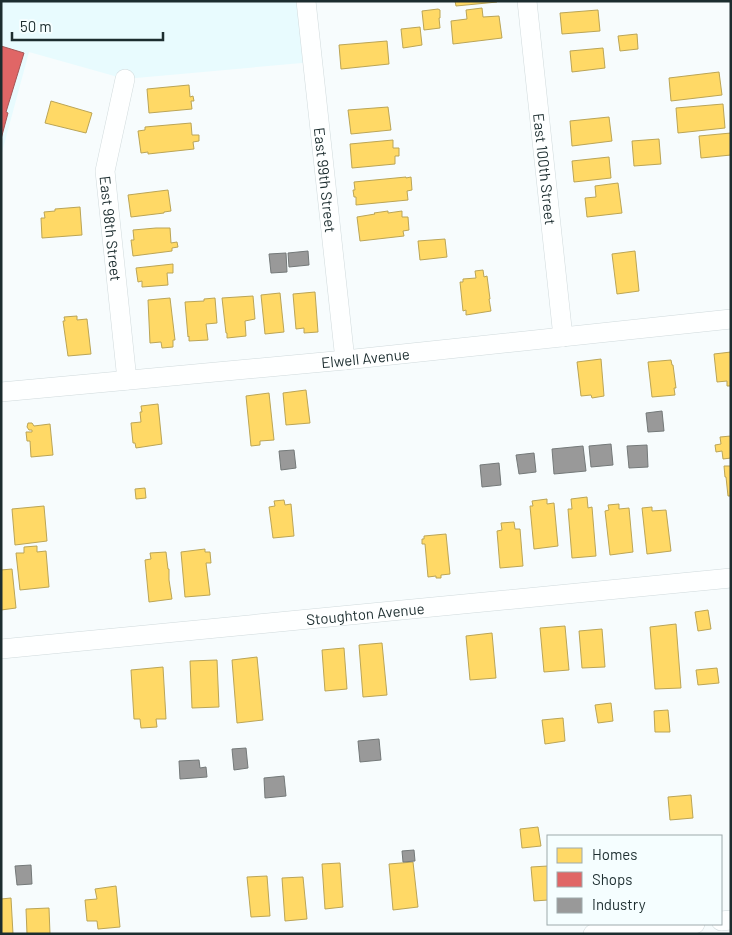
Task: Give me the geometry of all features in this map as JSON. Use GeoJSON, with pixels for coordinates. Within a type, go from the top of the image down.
{"type":"FeatureCollection","features":[{"type":"Feature","properties":{"kind":"street","name":"East 99th Street"},"geometry":{"type":"LineString","coordinates":[[306,1],[345,360]]}},
{"type":"Feature","properties":{"kind":"street","name":"East 100th Street"},"geometry":{"type":"LineString","coordinates":[[527,1],[563,337]]}},
{"type":"Feature","properties":{"kind":"street","name":"East 98th Street"},"geometry":{"type":"LineString","coordinates":[[125,79],[105,171],[127,380]]}},
{"type":"Feature","properties":{"kind":"street","name":"Elwell Avenue"},"geometry":{"type":"LineString","coordinates":[[1,392],[345,360],[731,319]]}},
{"type":"Feature","properties":{"kind":"street","name":"Stoughton Avenue"},"geometry":{"type":"LineString","coordinates":[[1,649],[731,578]]}},
{"type":"Feature","properties":{"kind":"street"},"geometry":{"type":"LineString","coordinates":[[593,934],[685,925]]}},
{"type":"Feature","properties":{"kind":"shaded area"},"geometry":{"type":"Polygon","coordinates":[[[1,1],[306,1],[313,62],[125,79],[29,52],[1,156],[1,1]]]}},
{"type":"Feature","properties":{"kind":"building: Homes"},"geometry":{"type":"Polygon","coordinates":[[[455,1],[497,1],[497,2],[456,6],[455,1]]]}},
{"type":"Feature","properties":{"kind":"building: Homes"},"geometry":{"type":"Polygon","coordinates":[[[482,8],[483,17],[499,16],[502,38],[453,44],[451,21],[467,19],[466,10],[482,8]]]}},
{"type":"Feature","properties":{"kind":"building: Homes"},"geometry":{"type":"Polygon","coordinates":[[[440,10],[440,28],[424,30],[422,11],[440,10]]]}},
{"type":"Feature","properties":{"kind":"building: Homes"},"geometry":{"type":"Polygon","coordinates":[[[598,10],[600,31],[562,34],[560,13],[598,10]]]}},
{"type":"Feature","properties":{"kind":"building: Homes"},"geometry":{"type":"Polygon","coordinates":[[[420,27],[422,45],[403,48],[401,29],[420,27]]]}},
{"type":"Feature","properties":{"kind":"building: Homes"},"geometry":{"type":"Polygon","coordinates":[[[637,34],[638,49],[620,51],[618,36],[637,34]]]}},
{"type":"Feature","properties":{"kind":"building: Homes"},"geometry":{"type":"Polygon","coordinates":[[[387,41],[389,64],[341,69],[339,45],[387,41]]]}},
{"type":"Feature","properties":{"kind":"building: Homes"},"geometry":{"type":"Polygon","coordinates":[[[603,48],[605,68],[572,72],[570,51],[603,48]]]}},
{"type":"Feature","properties":{"kind":"building: Homes"},"geometry":{"type":"Polygon","coordinates":[[[719,72],[722,95],[671,101],[669,78],[719,72]]]}},
{"type":"Feature","properties":{"kind":"building: Homes"},"geometry":{"type":"Polygon","coordinates":[[[189,85],[190,97],[193,96],[194,101],[191,101],[192,109],[149,113],[147,89],[189,85]]]}},
{"type":"Feature","properties":{"kind":"building: Homes"},"geometry":{"type":"Polygon","coordinates":[[[51,101],[92,113],[86,133],[45,123],[51,101]]]}},
{"type":"Feature","properties":{"kind":"building: Homes"},"geometry":{"type":"Polygon","coordinates":[[[723,104],[725,128],[678,133],[676,108],[723,104]]]}},
{"type":"Feature","properties":{"kind":"building: Homes"},"geometry":{"type":"Polygon","coordinates":[[[388,107],[391,130],[351,134],[348,110],[388,107]]]}},
{"type":"Feature","properties":{"kind":"building: Homes"},"geometry":{"type":"Polygon","coordinates":[[[609,117],[612,141],[572,146],[570,121],[609,117]]]}},
{"type":"Feature","properties":{"kind":"building: Homes"},"geometry":{"type":"Polygon","coordinates":[[[191,123],[192,135],[199,135],[199,141],[193,142],[194,149],[148,154],[148,152],[141,153],[138,131],[145,130],[145,127],[191,123]]]}},
{"type":"Feature","properties":{"kind":"building: Homes"},"geometry":{"type":"Polygon","coordinates":[[[731,133],[731,155],[701,158],[699,136],[731,133]]]}},
{"type":"Feature","properties":{"kind":"building: Homes"},"geometry":{"type":"Polygon","coordinates":[[[659,139],[661,164],[634,166],[632,141],[659,139]]]}},
{"type":"Feature","properties":{"kind":"building: Homes"},"geometry":{"type":"Polygon","coordinates":[[[393,140],[393,148],[399,148],[399,156],[395,156],[395,164],[352,168],[350,144],[393,140]]]}},
{"type":"Feature","properties":{"kind":"building: Homes"},"geometry":{"type":"Polygon","coordinates":[[[609,157],[611,178],[574,182],[572,161],[609,157]]]}},
{"type":"Feature","properties":{"kind":"building: Homes"},"geometry":{"type":"Polygon","coordinates":[[[411,177],[412,190],[407,191],[408,200],[356,205],[356,197],[354,197],[353,190],[355,190],[354,182],[411,177]]]}},
{"type":"Feature","properties":{"kind":"building: Homes"},"geometry":{"type":"Polygon","coordinates":[[[618,183],[622,213],[587,217],[585,198],[596,197],[595,186],[618,183]]]}},
{"type":"Feature","properties":{"kind":"building: Homes"},"geometry":{"type":"Polygon","coordinates":[[[168,190],[171,211],[131,217],[128,195],[168,190]]]}},
{"type":"Feature","properties":{"kind":"building: Homes"},"geometry":{"type":"Polygon","coordinates":[[[80,207],[82,235],[42,238],[41,218],[45,218],[44,212],[80,207]]]}},
{"type":"Feature","properties":{"kind":"building: Homes"},"geometry":{"type":"Polygon","coordinates":[[[388,211],[388,213],[402,211],[402,217],[408,217],[409,230],[403,231],[404,236],[360,241],[357,217],[388,211]]]}},
{"type":"Feature","properties":{"kind":"building: Homes"},"geometry":{"type":"Polygon","coordinates":[[[170,228],[171,243],[177,242],[178,247],[172,248],[172,251],[133,256],[131,240],[134,240],[133,230],[170,228]]]}},
{"type":"Feature","properties":{"kind":"building: Homes"},"geometry":{"type":"Polygon","coordinates":[[[445,239],[447,257],[420,260],[418,241],[445,239]]]}},
{"type":"Feature","properties":{"kind":"building: Homes"},"geometry":{"type":"Polygon","coordinates":[[[635,251],[639,291],[617,294],[612,254],[635,251]]]}},
{"type":"Feature","properties":{"kind":"building: Homes"},"geometry":{"type":"Polygon","coordinates":[[[173,264],[173,273],[167,273],[168,285],[142,287],[142,281],[138,282],[136,268],[173,264]]]}},
{"type":"Feature","properties":{"kind":"building: Homes"},"geometry":{"type":"Polygon","coordinates":[[[483,270],[484,277],[487,276],[491,311],[466,315],[466,310],[463,311],[460,282],[463,282],[463,279],[476,278],[475,271],[483,270]]]}},
{"type":"Feature","properties":{"kind":"building: Homes"},"geometry":{"type":"Polygon","coordinates":[[[315,292],[318,332],[304,333],[304,328],[296,329],[293,294],[315,292]]]}},
{"type":"Feature","properties":{"kind":"building: Homes"},"geometry":{"type":"Polygon","coordinates":[[[280,293],[284,332],[265,334],[261,295],[280,293]]]}},
{"type":"Feature","properties":{"kind":"building: Homes"},"geometry":{"type":"Polygon","coordinates":[[[253,296],[255,319],[245,321],[246,336],[227,338],[222,298],[253,296]]]}},
{"type":"Feature","properties":{"kind":"building: Homes"},"geometry":{"type":"Polygon","coordinates":[[[170,298],[175,340],[173,340],[173,347],[162,348],[161,342],[150,343],[148,300],[170,298]]]}},
{"type":"Feature","properties":{"kind":"building: Homes"},"geometry":{"type":"Polygon","coordinates":[[[215,298],[217,323],[206,324],[208,340],[189,341],[185,302],[204,301],[204,299],[215,298]]]}},
{"type":"Feature","properties":{"kind":"building: Homes"},"geometry":{"type":"Polygon","coordinates":[[[77,316],[77,320],[87,319],[91,354],[68,356],[63,321],[65,321],[64,317],[77,316]]]}},
{"type":"Feature","properties":{"kind":"building: Homes"},"geometry":{"type":"Polygon","coordinates":[[[731,352],[731,386],[727,386],[727,381],[717,382],[714,354],[731,352]]]}},
{"type":"Feature","properties":{"kind":"building: Homes"},"geometry":{"type":"Polygon","coordinates":[[[601,359],[604,396],[592,398],[591,395],[581,396],[577,362],[601,359]]]}},
{"type":"Feature","properties":{"kind":"building: Homes"},"geometry":{"type":"Polygon","coordinates":[[[671,360],[676,388],[674,388],[675,395],[652,397],[648,362],[671,360]]]}},
{"type":"Feature","properties":{"kind":"building: Homes"},"geometry":{"type":"Polygon","coordinates":[[[306,390],[310,423],[286,425],[283,393],[306,390]]]}},
{"type":"Feature","properties":{"kind":"building: Homes"},"geometry":{"type":"Polygon","coordinates":[[[269,393],[274,440],[260,441],[260,445],[251,446],[246,396],[269,393]]]}},
{"type":"Feature","properties":{"kind":"building: Homes"},"geometry":{"type":"Polygon","coordinates":[[[158,404],[162,444],[136,448],[135,443],[133,443],[131,423],[141,422],[141,406],[158,404]]]}},
{"type":"Feature","properties":{"kind":"building: Homes"},"geometry":{"type":"Polygon","coordinates":[[[28,423],[32,423],[34,426],[50,424],[53,455],[31,457],[30,441],[27,441],[26,432],[32,432],[32,430],[29,430],[27,427],[28,423]]]}},
{"type":"Feature","properties":{"kind":"building: Homes"},"geometry":{"type":"Polygon","coordinates":[[[731,436],[731,458],[723,459],[722,451],[716,452],[715,445],[721,444],[720,437],[731,436]]]}},
{"type":"Feature","properties":{"kind":"building: Homes"},"geometry":{"type":"Polygon","coordinates":[[[724,466],[731,466],[731,496],[728,496],[724,466]]]}},
{"type":"Feature","properties":{"kind":"building: Homes"},"geometry":{"type":"Polygon","coordinates":[[[145,488],[146,498],[136,499],[135,489],[145,488]]]}},
{"type":"Feature","properties":{"kind":"building: Homes"},"geometry":{"type":"Polygon","coordinates":[[[587,497],[588,508],[592,507],[596,556],[572,558],[568,509],[572,509],[571,499],[587,497]]]}},
{"type":"Feature","properties":{"kind":"building: Homes"},"geometry":{"type":"Polygon","coordinates":[[[547,499],[547,504],[554,503],[558,546],[534,549],[530,506],[533,506],[532,501],[547,499]]]}},
{"type":"Feature","properties":{"kind":"building: Homes"},"geometry":{"type":"Polygon","coordinates":[[[284,500],[285,505],[291,504],[294,536],[273,538],[269,507],[275,506],[274,501],[284,500]]]}},
{"type":"Feature","properties":{"kind":"building: Homes"},"geometry":{"type":"Polygon","coordinates":[[[619,504],[619,509],[629,508],[633,552],[610,555],[605,511],[609,510],[608,505],[619,504]]]}},
{"type":"Feature","properties":{"kind":"building: Homes"},"geometry":{"type":"Polygon","coordinates":[[[44,506],[47,541],[15,545],[12,509],[44,506]]]}},
{"type":"Feature","properties":{"kind":"building: Homes"},"geometry":{"type":"Polygon","coordinates":[[[652,507],[652,511],[666,510],[671,551],[647,554],[642,508],[652,507]]]}},
{"type":"Feature","properties":{"kind":"building: Homes"},"geometry":{"type":"Polygon","coordinates":[[[514,522],[515,529],[520,529],[523,566],[500,568],[497,531],[502,530],[501,523],[514,522]]]}},
{"type":"Feature","properties":{"kind":"building: Homes"},"geometry":{"type":"Polygon","coordinates":[[[446,534],[450,574],[441,575],[441,578],[436,578],[436,576],[428,577],[425,544],[422,544],[422,539],[424,539],[424,536],[446,534]]]}},
{"type":"Feature","properties":{"kind":"building: Homes"},"geometry":{"type":"Polygon","coordinates":[[[37,546],[37,552],[46,551],[49,587],[20,590],[16,553],[24,553],[24,547],[37,546]]]}},
{"type":"Feature","properties":{"kind":"building: Homes"},"geometry":{"type":"Polygon","coordinates":[[[205,549],[205,552],[210,552],[211,563],[206,563],[210,595],[185,597],[181,552],[205,549]]]}},
{"type":"Feature","properties":{"kind":"building: Homes"},"geometry":{"type":"Polygon","coordinates":[[[166,552],[172,599],[149,602],[145,560],[151,559],[150,553],[166,552]]]}},
{"type":"Feature","properties":{"kind":"building: Homes"},"geometry":{"type":"Polygon","coordinates":[[[12,569],[16,608],[1,610],[1,570],[12,569]]]}},
{"type":"Feature","properties":{"kind":"building: Homes"},"geometry":{"type":"Polygon","coordinates":[[[708,610],[711,629],[698,631],[695,612],[708,610]]]}},
{"type":"Feature","properties":{"kind":"building: Homes"},"geometry":{"type":"Polygon","coordinates":[[[676,624],[681,688],[655,689],[650,627],[676,624]]]}},
{"type":"Feature","properties":{"kind":"building: Homes"},"geometry":{"type":"Polygon","coordinates":[[[565,626],[569,670],[544,672],[540,628],[565,626]]]}},
{"type":"Feature","properties":{"kind":"building: Homes"},"geometry":{"type":"Polygon","coordinates":[[[602,629],[605,667],[582,668],[579,631],[602,629]]]}},
{"type":"Feature","properties":{"kind":"building: Homes"},"geometry":{"type":"Polygon","coordinates":[[[492,633],[496,678],[470,680],[466,636],[492,633]]]}},
{"type":"Feature","properties":{"kind":"building: Homes"},"geometry":{"type":"Polygon","coordinates":[[[382,643],[387,695],[363,697],[359,645],[382,643]]]}},
{"type":"Feature","properties":{"kind":"building: Homes"},"geometry":{"type":"Polygon","coordinates":[[[344,648],[347,689],[325,691],[322,650],[344,648]]]}},
{"type":"Feature","properties":{"kind":"building: Homes"},"geometry":{"type":"Polygon","coordinates":[[[257,657],[263,720],[237,723],[232,660],[257,657]]]}},
{"type":"Feature","properties":{"kind":"building: Homes"},"geometry":{"type":"Polygon","coordinates":[[[217,660],[219,707],[192,708],[190,661],[217,660]]]}},
{"type":"Feature","properties":{"kind":"building: Homes"},"geometry":{"type":"Polygon","coordinates":[[[163,667],[166,719],[156,719],[157,727],[141,728],[140,719],[134,719],[131,670],[163,667]]]}},
{"type":"Feature","properties":{"kind":"building: Homes"},"geometry":{"type":"Polygon","coordinates":[[[717,668],[719,683],[698,685],[696,670],[717,668]]]}},
{"type":"Feature","properties":{"kind":"building: Homes"},"geometry":{"type":"Polygon","coordinates":[[[611,703],[613,721],[598,723],[595,705],[611,703]]]}},
{"type":"Feature","properties":{"kind":"building: Homes"},"geometry":{"type":"Polygon","coordinates":[[[668,710],[670,732],[655,732],[654,711],[668,710]]]}},
{"type":"Feature","properties":{"kind":"building: Homes"},"geometry":{"type":"Polygon","coordinates":[[[563,718],[565,741],[545,744],[542,720],[563,718]]]}},
{"type":"Feature","properties":{"kind":"building: Homes"},"geometry":{"type":"Polygon","coordinates":[[[691,795],[693,818],[670,820],[668,797],[691,795]]]}},
{"type":"Feature","properties":{"kind":"building: Homes"},"geometry":{"type":"Polygon","coordinates":[[[538,827],[541,846],[522,848],[520,829],[538,827]]]}},
{"type":"Feature","properties":{"kind":"building: Homes"},"geometry":{"type":"Polygon","coordinates":[[[413,862],[418,907],[393,910],[389,864],[413,862]]]}},
{"type":"Feature","properties":{"kind":"building: Homes"},"geometry":{"type":"Polygon","coordinates":[[[340,863],[343,907],[325,909],[322,864],[340,863]]]}},
{"type":"Feature","properties":{"kind":"building: Homes"},"geometry":{"type":"Polygon","coordinates":[[[547,866],[547,900],[534,901],[531,867],[547,866]]]}},
{"type":"Feature","properties":{"kind":"building: Homes"},"geometry":{"type":"Polygon","coordinates":[[[267,876],[270,916],[251,917],[247,877],[267,876]]]}},
{"type":"Feature","properties":{"kind":"building: Homes"},"geometry":{"type":"Polygon","coordinates":[[[303,877],[307,919],[285,921],[282,878],[303,877]]]}},
{"type":"Feature","properties":{"kind":"building: Homes"},"geometry":{"type":"Polygon","coordinates":[[[116,886],[120,927],[98,929],[97,921],[87,921],[85,900],[97,899],[95,889],[116,886]]]}},
{"type":"Feature","properties":{"kind":"building: Homes"},"geometry":{"type":"Polygon","coordinates":[[[11,898],[13,934],[1,934],[1,899],[11,898]]]}},
{"type":"Feature","properties":{"kind":"building: Homes"},"geometry":{"type":"Polygon","coordinates":[[[49,908],[50,934],[27,934],[26,909],[49,908]]]}},
{"type":"Feature","properties":{"kind":"building: Shops"},"geometry":{"type":"Polygon","coordinates":[[[1,46],[24,53],[6,112],[8,113],[1,139],[1,46]]]}},
{"type":"Feature","properties":{"kind":"building: Industry"},"geometry":{"type":"Polygon","coordinates":[[[308,251],[309,265],[289,267],[288,253],[308,251]]]}},
{"type":"Feature","properties":{"kind":"building: Industry"},"geometry":{"type":"Polygon","coordinates":[[[286,253],[287,272],[271,273],[269,254],[286,253]]]}},
{"type":"Feature","properties":{"kind":"building: Industry"},"geometry":{"type":"Polygon","coordinates":[[[662,411],[664,431],[648,432],[646,413],[662,411]]]}},
{"type":"Feature","properties":{"kind":"building: Industry"},"geometry":{"type":"Polygon","coordinates":[[[611,444],[613,465],[591,467],[589,446],[611,444]]]}},
{"type":"Feature","properties":{"kind":"building: Industry"},"geometry":{"type":"Polygon","coordinates":[[[647,445],[648,467],[629,468],[627,446],[647,445]]]}},
{"type":"Feature","properties":{"kind":"building: Industry"},"geometry":{"type":"Polygon","coordinates":[[[583,446],[586,471],[554,474],[552,449],[583,446]]]}},
{"type":"Feature","properties":{"kind":"building: Industry"},"geometry":{"type":"Polygon","coordinates":[[[294,450],[296,468],[281,470],[279,451],[294,450]]]}},
{"type":"Feature","properties":{"kind":"building: Industry"},"geometry":{"type":"Polygon","coordinates":[[[534,453],[536,472],[519,474],[516,455],[534,453]]]}},
{"type":"Feature","properties":{"kind":"building: Industry"},"geometry":{"type":"Polygon","coordinates":[[[499,463],[501,485],[482,487],[480,465],[499,463]]]}},
{"type":"Feature","properties":{"kind":"building: Industry"},"geometry":{"type":"Polygon","coordinates":[[[379,739],[381,760],[360,762],[358,741],[379,739]]]}},
{"type":"Feature","properties":{"kind":"building: Industry"},"geometry":{"type":"Polygon","coordinates":[[[246,748],[248,768],[234,770],[232,749],[246,748]]]}},
{"type":"Feature","properties":{"kind":"building: Industry"},"geometry":{"type":"Polygon","coordinates":[[[199,760],[200,768],[206,767],[207,777],[180,779],[179,761],[199,760]]]}},
{"type":"Feature","properties":{"kind":"building: Industry"},"geometry":{"type":"Polygon","coordinates":[[[284,776],[286,796],[265,798],[264,778],[284,776]]]}},
{"type":"Feature","properties":{"kind":"building: Industry"},"geometry":{"type":"Polygon","coordinates":[[[414,850],[415,861],[403,862],[402,851],[414,850]]]}},
{"type":"Feature","properties":{"kind":"building: Industry"},"geometry":{"type":"Polygon","coordinates":[[[31,865],[32,884],[17,885],[15,866],[31,865]]]}}]}
